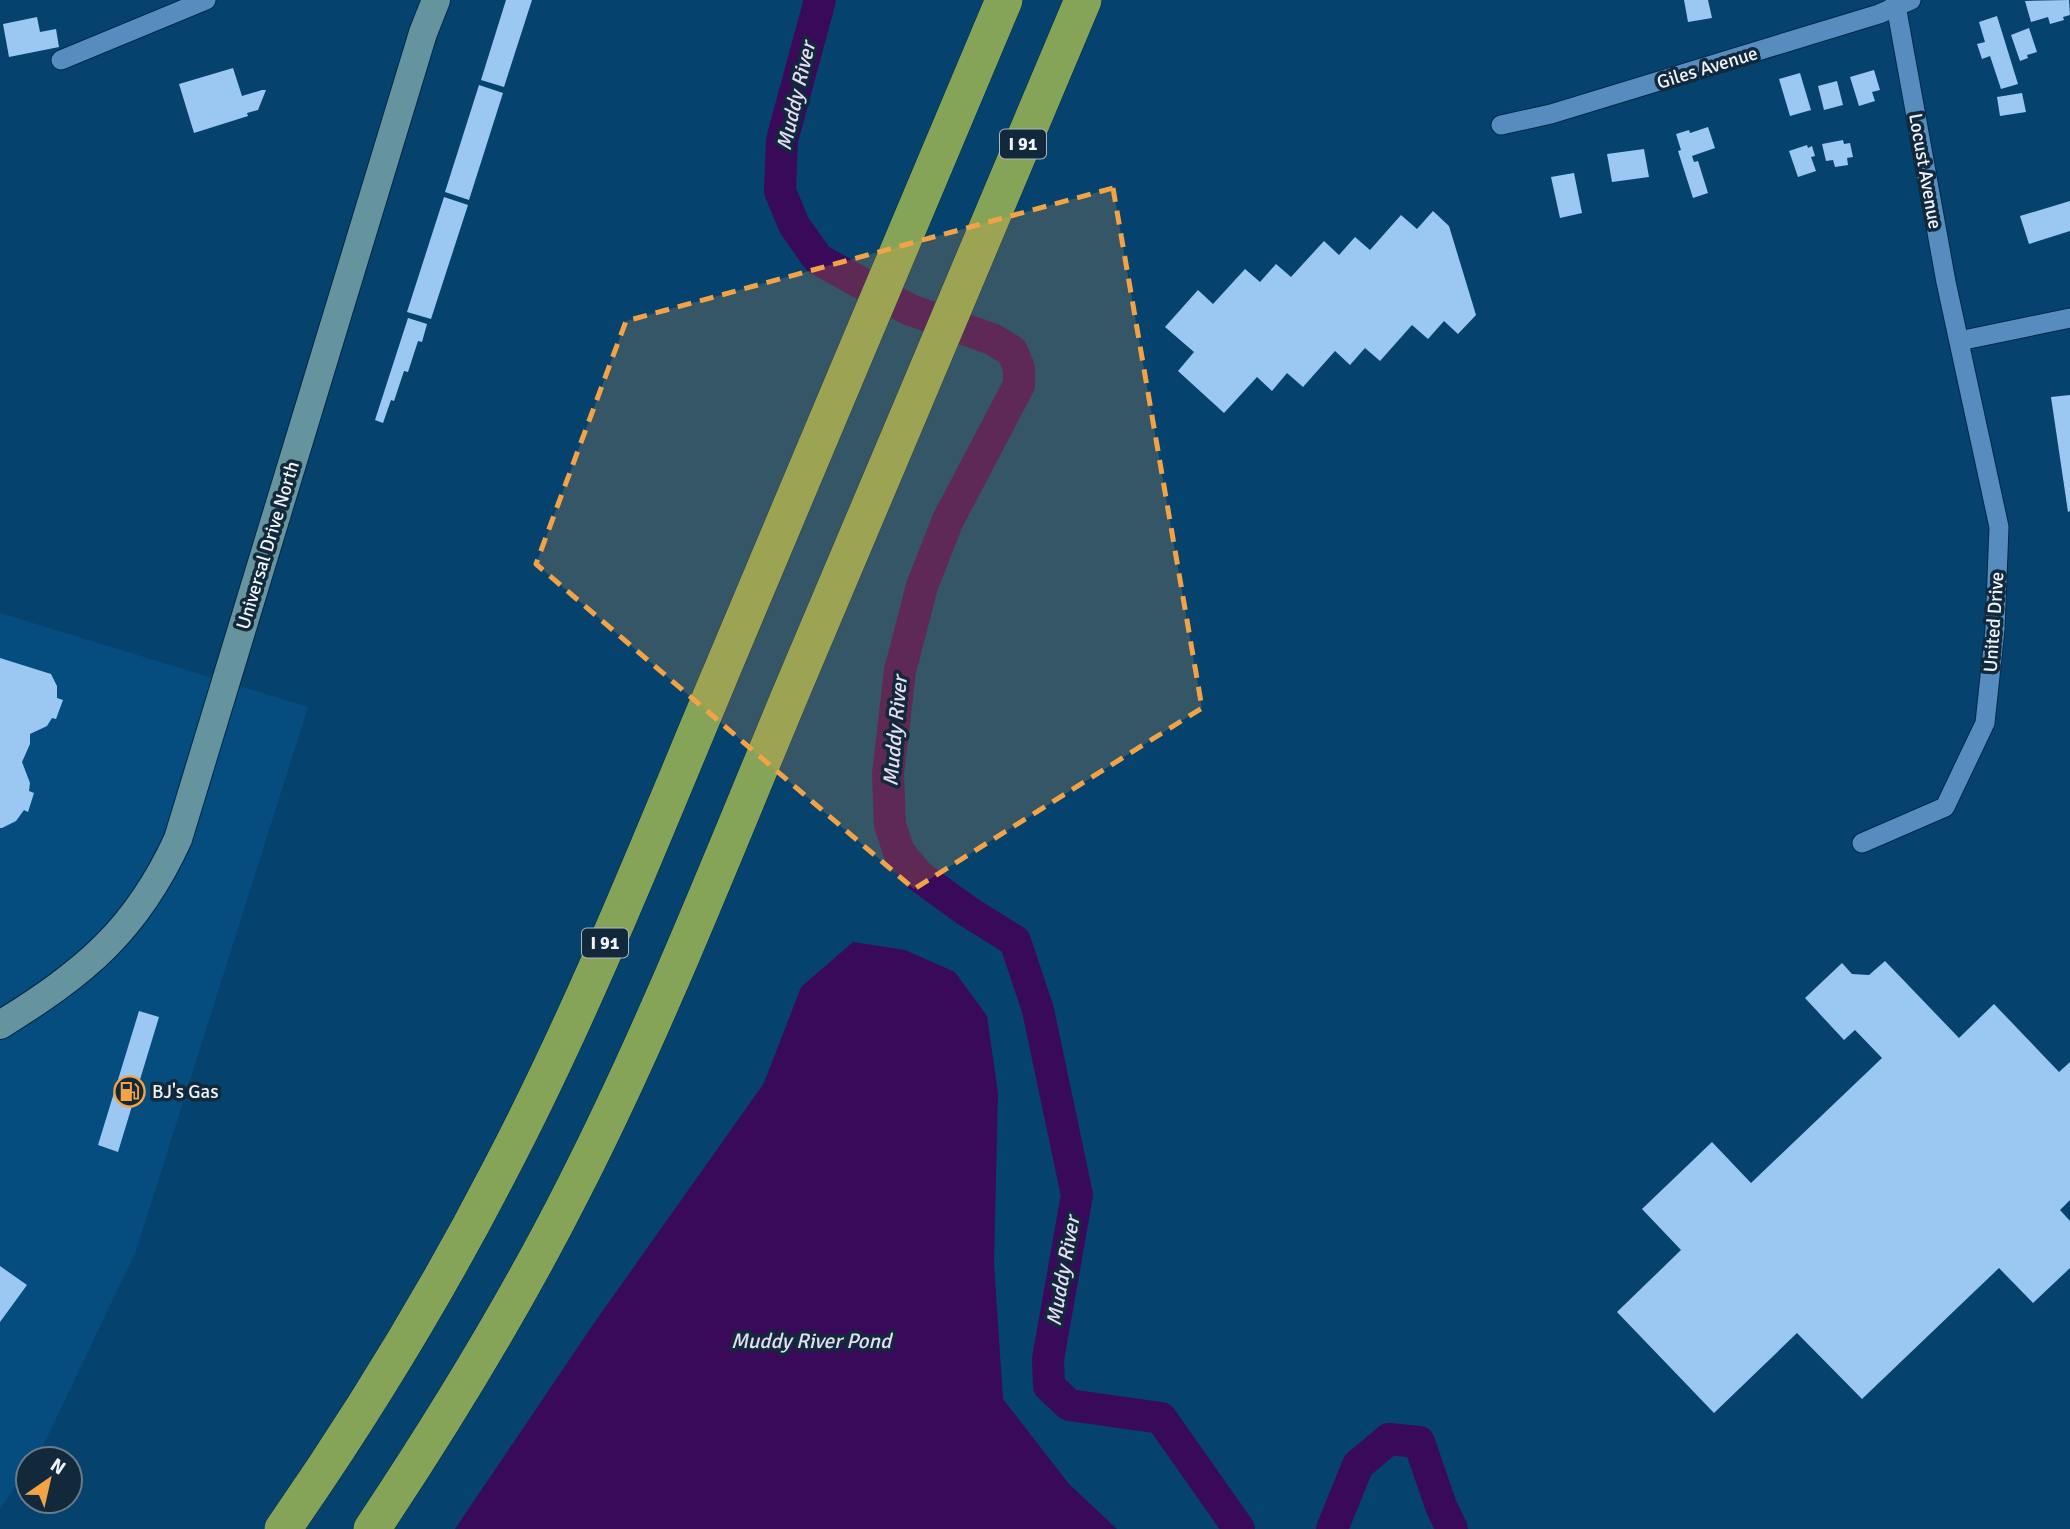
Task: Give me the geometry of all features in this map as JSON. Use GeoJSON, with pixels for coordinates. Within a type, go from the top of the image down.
{"type":"FeatureCollection","features":[{"type":"Feature","properties":{"kind":"highway","name":"I 91"},"geometry":{"type":"LineString","coordinates":[[283,1529],[399,1353],[472,1224],[531,1108],[642,860],[1004,0]]}},
{"type":"Feature","properties":{"kind":"highway","name":"I 91"},"geometry":{"type":"LineString","coordinates":[[372,1529],[436,1432],[488,1345],[548,1239],[605,1124],[683,951],[1083,0]]}},
{"type":"Feature","properties":{"kind":"street"},"geometry":{"type":"LineString","coordinates":[[61,60],[206,0]]}},
{"type":"Feature","properties":{"kind":"street","name":"Universal Drive North"},"geometry":{"type":"LineString","coordinates":[[0,1025],[50,994],[79,972],[113,940],[145,900],[178,839],[419,46],[436,0]]}},
{"type":"Feature","properties":{"kind":"street","name":"Giles Avenue"},"geometry":{"type":"LineString","coordinates":[[1501,125],[1551,114],[1879,14],[1901,2]]}},
{"type":"Feature","properties":{"kind":"street","name":"Locust Avenue"},"geometry":{"type":"LineString","coordinates":[[1901,2],[1946,282],[1959,341]]}},
{"type":"Feature","properties":{"kind":"street"},"geometry":{"type":"LineString","coordinates":[[1959,341],[2070,318]]}},
{"type":"Feature","properties":{"kind":"street","name":"United Drive"},"geometry":{"type":"LineString","coordinates":[[1862,843],[1945,807],[1985,723],[1995,629],[1998,527],[1959,341]]}},
{"type":"Feature","properties":{"kind":"highlighted area"},"geometry":{"type":"Polygon","coordinates":[[[1113,188],[1202,708],[914,889],[536,564],[626,321],[1113,188]]]}},
{"type":"Feature","properties":{"kind":"shaded area"},"geometry":{"type":"Polygon","coordinates":[[[0,613],[308,707],[136,1251],[43,1445],[14,1445],[14,1488],[0,1509],[0,613]]]}},
{"type":"Feature","properties":{"kind":"water","name":"Muddy River Pond"},"geometry":{"type":"Polygon","coordinates":[[[853,942],[905,950],[955,972],[987,1016],[998,1093],[994,1263],[1003,1399],[1069,1484],[1117,1529],[455,1529],[592,1326],[764,1083],[801,987],[853,942]]]}},
{"type":"Feature","properties":{"kind":"building"},"geometry":{"type":"Polygon","coordinates":[[[506,0],[532,0],[504,87],[481,80],[506,0]]]}},
{"type":"Feature","properties":{"kind":"building"},"geometry":{"type":"Polygon","coordinates":[[[1684,0],[1708,0],[1712,18],[1688,22],[1684,0]]]}},
{"type":"Feature","properties":{"kind":"building"},"geometry":{"type":"Polygon","coordinates":[[[2069,0],[2070,15],[2050,24],[2048,17],[2031,22],[2025,1],[2069,0]]]}},
{"type":"Feature","properties":{"kind":"building"},"geometry":{"type":"Polygon","coordinates":[[[1997,16],[2018,84],[2001,89],[1990,56],[1982,59],[1977,44],[1985,42],[1979,22],[1997,16]]]}},
{"type":"Feature","properties":{"kind":"building"},"geometry":{"type":"Polygon","coordinates":[[[37,17],[40,32],[56,29],[59,47],[9,57],[3,24],[37,17]]]}},
{"type":"Feature","properties":{"kind":"building"},"geometry":{"type":"Polygon","coordinates":[[[2029,28],[2037,52],[2020,61],[2011,35],[2029,28]]]}},
{"type":"Feature","properties":{"kind":"building"},"geometry":{"type":"Polygon","coordinates":[[[233,68],[242,96],[266,90],[258,110],[247,113],[248,116],[194,133],[179,84],[233,68]]]}},
{"type":"Feature","properties":{"kind":"building"},"geometry":{"type":"Polygon","coordinates":[[[1874,70],[1880,90],[1872,92],[1875,101],[1859,106],[1850,77],[1874,70]]]}},
{"type":"Feature","properties":{"kind":"building"},"geometry":{"type":"Polygon","coordinates":[[[1800,73],[1811,110],[1790,116],[1779,79],[1800,73]]]}},
{"type":"Feature","properties":{"kind":"building"},"geometry":{"type":"Polygon","coordinates":[[[1837,81],[1843,105],[1824,110],[1818,86],[1837,81]]]}},
{"type":"Feature","properties":{"kind":"building"},"geometry":{"type":"Polygon","coordinates":[[[479,85],[503,93],[469,200],[445,192],[479,85]]]}},
{"type":"Feature","properties":{"kind":"building"},"geometry":{"type":"Polygon","coordinates":[[[2022,93],[2026,112],[2000,116],[1997,97],[2022,93]]]}},
{"type":"Feature","properties":{"kind":"building"},"geometry":{"type":"Polygon","coordinates":[[[1708,127],[1715,148],[1692,156],[1694,162],[1698,161],[1708,193],[1693,198],[1678,151],[1681,150],[1676,134],[1708,127]]]}},
{"type":"Feature","properties":{"kind":"building"},"geometry":{"type":"Polygon","coordinates":[[[1843,140],[1844,144],[1850,143],[1853,157],[1847,158],[1848,165],[1835,167],[1833,160],[1826,161],[1822,144],[1843,140]]]}},
{"type":"Feature","properties":{"kind":"building"},"geometry":{"type":"Polygon","coordinates":[[[1807,145],[1808,148],[1812,146],[1815,156],[1811,157],[1816,171],[1798,177],[1789,151],[1807,145]]]}},
{"type":"Feature","properties":{"kind":"building"},"geometry":{"type":"Polygon","coordinates":[[[1644,149],[1649,177],[1612,182],[1607,154],[1644,149]]]}},
{"type":"Feature","properties":{"kind":"building"},"geometry":{"type":"Polygon","coordinates":[[[1574,173],[1582,213],[1560,218],[1551,177],[1574,173]]]}},
{"type":"Feature","properties":{"kind":"building"},"geometry":{"type":"Polygon","coordinates":[[[444,197],[468,205],[431,319],[407,312],[444,197]]]}},
{"type":"Feature","properties":{"kind":"building"},"geometry":{"type":"Polygon","coordinates":[[[2070,201],[2070,231],[2029,244],[2020,216],[2070,201]]]}},
{"type":"Feature","properties":{"kind":"building"},"geometry":{"type":"Polygon","coordinates":[[[1433,211],[1449,226],[1476,315],[1458,334],[1444,321],[1428,339],[1412,325],[1380,361],[1365,348],[1350,365],[1335,351],[1303,387],[1287,373],[1272,391],[1257,377],[1224,413],[1178,371],[1194,352],[1165,327],[1198,290],[1213,304],[1245,269],[1260,282],[1276,264],[1291,277],[1324,241],[1339,255],[1355,237],[1370,250],[1401,215],[1417,229],[1433,211]]]}},
{"type":"Feature","properties":{"kind":"building"},"geometry":{"type":"Polygon","coordinates":[[[408,318],[427,324],[422,342],[418,341],[408,372],[404,371],[383,423],[375,420],[408,318]]]}},
{"type":"Feature","properties":{"kind":"building"},"geometry":{"type":"Polygon","coordinates":[[[2070,395],[2070,511],[2068,512],[2051,397],[2070,395]]]}},
{"type":"Feature","properties":{"kind":"building"},"geometry":{"type":"Polygon","coordinates":[[[0,658],[51,674],[57,686],[57,698],[63,700],[56,719],[52,718],[47,726],[30,734],[30,744],[22,762],[30,783],[29,791],[34,793],[28,812],[24,810],[16,821],[2,828],[0,828],[0,658]]]}},
{"type":"Feature","properties":{"kind":"building"},"geometry":{"type":"Polygon","coordinates":[[[1885,961],[1959,1038],[1994,1004],[2059,1072],[2070,1062],[2070,1200],[2060,1210],[2070,1221],[2070,1268],[2033,1303],[1999,1268],[1862,1399],[1797,1333],[1714,1413],[1617,1312],[1681,1250],[1642,1209],[1712,1142],[1751,1183],[1882,1058],[1855,1030],[1844,1040],[1805,998],[1842,963],[1852,974],[1869,975],[1885,961]]]}},
{"type":"Feature","properties":{"kind":"building"},"geometry":{"type":"Polygon","coordinates":[[[139,1011],[159,1017],[118,1152],[98,1145],[139,1011]]]}},
{"type":"Feature","properties":{"kind":"building"},"geometry":{"type":"Polygon","coordinates":[[[0,1266],[27,1285],[0,1322],[0,1266]]]}},
{"type":"Feature","properties":{"kind":"waterway","name":"Muddy River"},"geometry":{"type":"LineString","coordinates":[[820,0],[782,140],[780,191],[794,225],[818,259],[908,309],[992,339],[1012,351],[1019,368],[1019,385],[948,520],[922,586],[900,671],[888,774],[890,825],[899,852],[919,876],[1015,941],[1038,1010],[1077,1195],[1048,1359],[1049,1386],[1069,1405],[1161,1418],[1239,1529]]}},
{"type":"Feature","properties":{"kind":"waterway","name":"Muddy River"},"geometry":{"type":"LineString","coordinates":[[1332,1529],[1358,1465],[1389,1439],[1419,1442],[1441,1506],[1452,1529]]}},
{"type":"Feature","properties":{"kind":"place","name":"BJ's Gas"},"geometry":{"type":"Point","coordinates":[129,1091]}}]}
